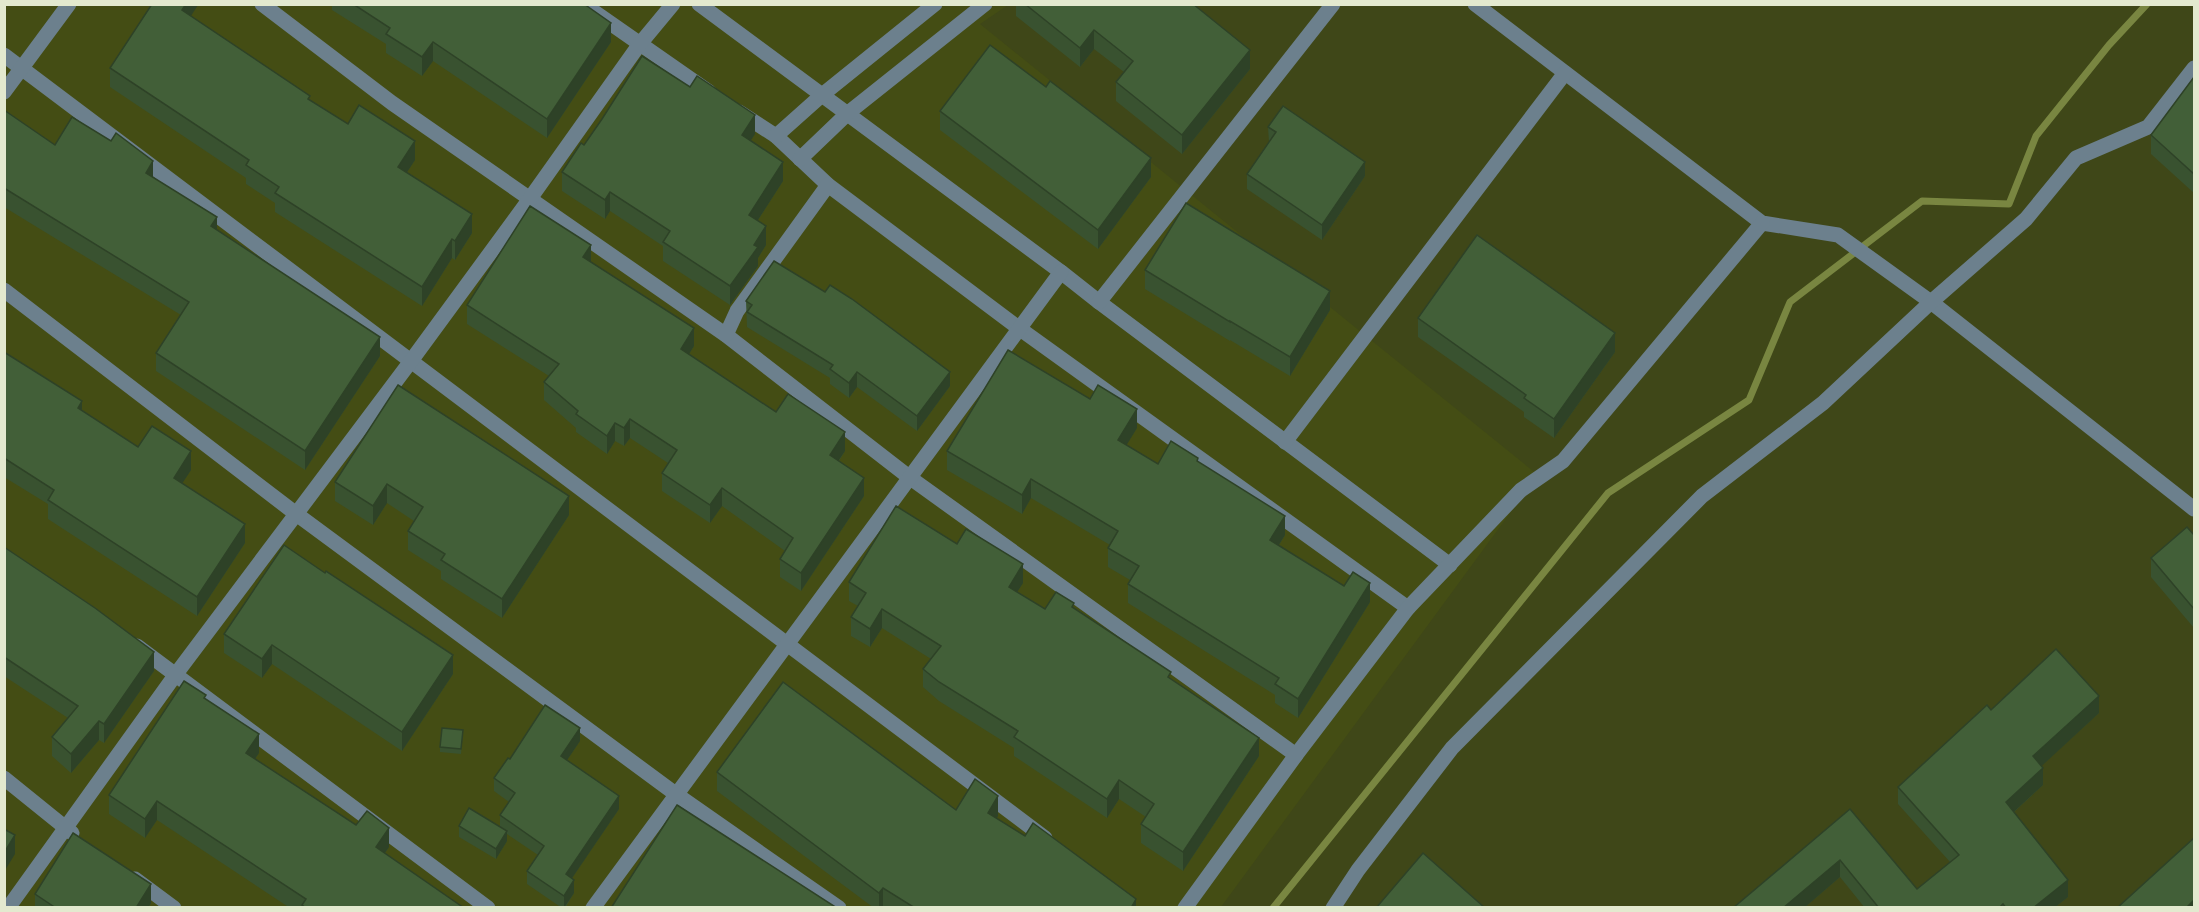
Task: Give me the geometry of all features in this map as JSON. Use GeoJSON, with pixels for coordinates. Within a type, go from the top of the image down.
{"type":"FeatureCollection","features":[{"type":"Feature","properties":{"kind":"street"},"geometry":{"type":"LineString","coordinates":[[4,93],[69,4]]}},
{"type":"Feature","properties":{"kind":"street"},"geometry":{"type":"LineString","coordinates":[[262,4],[392,103],[726,335],[909,477],[1296,754]]}},
{"type":"Feature","properties":{"kind":"street"},"geometry":{"type":"LineString","coordinates":[[583,4],[639,45],[776,136],[828,185],[1020,329],[1408,608]]}},
{"type":"Feature","properties":{"kind":"street"},"geometry":{"type":"LineString","coordinates":[[8,908],[176,674],[411,361],[639,45],[673,4]]}},
{"type":"Feature","properties":{"kind":"street"},"geometry":{"type":"LineString","coordinates":[[699,4],[1061,272],[1450,565]]}},
{"type":"Feature","properties":{"kind":"street"},"geometry":{"type":"LineString","coordinates":[[776,136],[822,95],[935,4]]}},
{"type":"Feature","properties":{"kind":"street"},"geometry":{"type":"LineString","coordinates":[[800,159],[848,113],[985,4]]}},
{"type":"Feature","properties":{"kind":"street"},"geometry":{"type":"LineString","coordinates":[[1099,302],[1333,4]]}},
{"type":"Feature","properties":{"kind":"street"},"geometry":{"type":"LineString","coordinates":[[1475,4],[1762,223],[1838,235],[1931,302],[2194,509]]}},
{"type":"Feature","properties":{"kind":"street"},"geometry":{"type":"LineString","coordinates":[[4,55],[1062,850]]}},
{"type":"Feature","properties":{"kind":"street"},"geometry":{"type":"LineString","coordinates":[[1333,908],[1358,870],[1452,748],[1702,496],[1823,404],[1931,302],[2025,219],[2076,158],[2148,127],[2194,68]]}},
{"type":"Feature","properties":{"kind":"street"},"geometry":{"type":"LineString","coordinates":[[1286,442],[1565,73]]}},
{"type":"Feature","properties":{"kind":"street"},"geometry":{"type":"LineString","coordinates":[[726,335],[737,311],[828,185]]}},
{"type":"Feature","properties":{"kind":"street"},"geometry":{"type":"LineString","coordinates":[[1185,908],[1296,754],[1408,608],[1521,490],[1563,461],[1762,223]]}},
{"type":"Feature","properties":{"kind":"street"},"geometry":{"type":"LineString","coordinates":[[593,908],[1061,272]]}},
{"type":"Feature","properties":{"kind":"street"},"geometry":{"type":"LineString","coordinates":[[4,290],[295,513],[677,795],[839,908]]}},
{"type":"Feature","properties":{"kind":"street"},"geometry":{"type":"LineString","coordinates":[[128,639],[488,908]]}},
{"type":"Feature","properties":{"kind":"street"},"geometry":{"type":"LineString","coordinates":[[4,778],[83,840]]}},
{"type":"Feature","properties":{"kind":"street"},"geometry":{"type":"LineString","coordinates":[[119,867],[174,908]]}},
{"type":"Feature","properties":{"kind":"shaded area"},"geometry":{"type":"Polygon","coordinates":[[[5,5],[1008,5],[980,24],[1538,475],[1221,907],[5,908],[5,5]]]}},
{"type":"Feature","properties":{"kind":"building"},"geometry":{"type":"Polygon","coordinates":[[[152,4],[186,4],[182,10],[310,96],[308,99],[348,124],[359,105],[415,141],[398,167],[472,214],[455,241],[452,239],[422,287],[275,193],[279,187],[246,165],[249,160],[110,68],[152,4]]]}},
{"type":"Feature","properties":{"kind":"building"},"geometry":{"type":"Polygon","coordinates":[[[353,4],[584,4],[611,23],[547,119],[433,42],[422,57],[386,34],[390,28],[353,4]]]}},
{"type":"Feature","properties":{"kind":"building"},"geometry":{"type":"Polygon","coordinates":[[[1025,4],[1193,4],[1250,50],[1182,135],[1116,82],[1133,61],[1094,30],[1080,48],[1025,4]]]}},
{"type":"Feature","properties":{"kind":"building"},"geometry":{"type":"Polygon","coordinates":[[[990,45],[1046,87],[1050,81],[1151,158],[1098,230],[940,111],[990,45]]]}},
{"type":"Feature","properties":{"kind":"building"},"geometry":{"type":"Polygon","coordinates":[[[642,56],[690,87],[697,76],[755,115],[742,135],[783,162],[749,215],[766,226],[754,245],[758,247],[730,286],[663,242],[670,231],[610,192],[605,200],[562,172],[581,143],[584,145],[602,119],[642,56]]]}},
{"type":"Feature","properties":{"kind":"building"},"geometry":{"type":"Polygon","coordinates":[[[2194,77],[2194,174],[2151,135],[2194,77]]]}},
{"type":"Feature","properties":{"kind":"building"},"geometry":{"type":"Polygon","coordinates":[[[1283,106],[1365,162],[1322,225],[1247,174],[1276,132],[1268,127],[1283,106]]]}},
{"type":"Feature","properties":{"kind":"building"},"geometry":{"type":"Polygon","coordinates":[[[4,110],[55,145],[72,117],[111,141],[116,133],[153,161],[146,173],[217,217],[211,226],[380,337],[305,451],[156,353],[189,302],[4,188],[4,110]]]}},
{"type":"Feature","properties":{"kind":"building"},"geometry":{"type":"Polygon","coordinates":[[[1186,203],[1330,291],[1290,357],[1145,270],[1186,203]]]}},
{"type":"Feature","properties":{"kind":"building"},"geometry":{"type":"Polygon","coordinates":[[[530,206],[591,245],[583,257],[694,328],[681,349],[776,412],[788,394],[845,432],[830,455],[864,478],[801,573],[780,559],[793,538],[722,488],[710,505],[662,473],[677,450],[630,419],[624,428],[615,423],[607,436],[576,414],[578,411],[544,382],[559,364],[467,305],[530,206]]]}},
{"type":"Feature","properties":{"kind":"building"},"geometry":{"type":"Polygon","coordinates":[[[1477,235],[1615,333],[1554,419],[1524,398],[1526,395],[1418,318],[1477,235]]]}},
{"type":"Feature","properties":{"kind":"building"},"geometry":{"type":"Polygon","coordinates":[[[774,261],[825,292],[830,285],[950,372],[917,416],[857,372],[849,383],[830,369],[833,365],[747,312],[752,305],[746,301],[774,261]]]}},
{"type":"Feature","properties":{"kind":"building"},"geometry":{"type":"Polygon","coordinates":[[[1008,350],[1090,399],[1098,385],[1137,409],[1118,440],[1158,464],[1171,441],[1198,458],[1197,461],[1285,516],[1270,540],[1344,586],[1353,572],[1370,583],[1298,699],[1275,684],[1279,678],[1128,584],[1139,566],[1108,548],[1118,531],[1031,479],[1022,495],[947,451],[1008,350]]]}},
{"type":"Feature","properties":{"kind":"building"},"geometry":{"type":"Polygon","coordinates":[[[4,352],[82,401],[78,408],[138,447],[152,426],[191,451],[174,478],[245,524],[197,597],[48,500],[54,490],[4,458],[4,352]]]}},
{"type":"Feature","properties":{"kind":"building"},"geometry":{"type":"Polygon","coordinates":[[[398,385],[569,496],[502,599],[441,560],[445,554],[408,531],[423,507],[387,484],[373,506],[335,482],[398,385]]]}},
{"type":"Feature","properties":{"kind":"building"},"geometry":{"type":"Polygon","coordinates":[[[896,506],[957,544],[966,529],[1023,564],[1009,587],[1045,609],[1056,592],[1074,603],[1072,607],[1171,672],[1168,677],[1259,738],[1183,852],[1141,824],[1154,804],[1119,780],[1107,799],[1014,737],[1018,731],[939,682],[923,669],[941,646],[882,609],[870,629],[851,617],[866,593],[849,582],[896,506]]]}},
{"type":"Feature","properties":{"kind":"building"},"geometry":{"type":"Polygon","coordinates":[[[2187,527],[2194,535],[2194,609],[2151,558],[2187,527]]]}},
{"type":"Feature","properties":{"kind":"building"},"geometry":{"type":"Polygon","coordinates":[[[284,545],[453,655],[402,732],[272,645],[262,659],[224,634],[284,545]]]}},
{"type":"Feature","properties":{"kind":"building"},"geometry":{"type":"Polygon","coordinates":[[[4,547],[95,608],[154,652],[104,724],[99,721],[71,754],[52,737],[78,706],[4,657],[4,547]]]}},
{"type":"Feature","properties":{"kind":"building"},"geometry":{"type":"Polygon","coordinates":[[[2056,649],[2099,696],[2033,756],[2043,768],[2006,802],[2068,880],[2033,908],[2006,908],[2003,904],[1999,908],[1879,908],[1840,860],[1783,908],[1733,908],[1850,809],[1917,889],[1959,855],[1898,787],[1987,705],[1991,710],[2056,649]]]}},
{"type":"Feature","properties":{"kind":"building"},"geometry":{"type":"Polygon","coordinates":[[[184,681],[206,695],[204,698],[259,734],[246,753],[356,825],[367,811],[389,828],[376,847],[464,908],[306,908],[302,905],[306,899],[157,801],[145,819],[109,795],[184,681]]]}},
{"type":"Feature","properties":{"kind":"building"},"geometry":{"type":"Polygon","coordinates":[[[783,682],[956,810],[975,779],[998,796],[988,813],[1025,836],[1033,823],[1136,899],[1131,908],[915,908],[883,888],[879,893],[717,772],[783,682]]]}},
{"type":"Feature","properties":{"kind":"building"},"geometry":{"type":"Polygon","coordinates":[[[545,705],[580,728],[561,756],[619,796],[566,874],[574,880],[564,896],[527,871],[544,846],[500,815],[515,793],[494,778],[508,758],[510,759],[545,705]]]}},
{"type":"Feature","properties":{"kind":"building"},"geometry":{"type":"Polygon","coordinates":[[[442,728],[463,730],[461,749],[440,747],[442,728]]]}},
{"type":"Feature","properties":{"kind":"building"},"geometry":{"type":"Polygon","coordinates":[[[677,805],[837,908],[611,908],[677,805]]]}},
{"type":"Feature","properties":{"kind":"building"},"geometry":{"type":"Polygon","coordinates":[[[469,808],[507,831],[496,849],[459,826],[469,808]]]}},
{"type":"Feature","properties":{"kind":"building"},"geometry":{"type":"Polygon","coordinates":[[[4,829],[15,835],[4,853],[4,829]]]}},
{"type":"Feature","properties":{"kind":"building"},"geometry":{"type":"Polygon","coordinates":[[[73,833],[151,884],[136,908],[56,908],[35,894],[73,833]]]}},
{"type":"Feature","properties":{"kind":"building"},"geometry":{"type":"Polygon","coordinates":[[[2194,838],[2194,900],[2186,908],[2117,908],[2194,838]]]}},
{"type":"Feature","properties":{"kind":"building"},"geometry":{"type":"Polygon","coordinates":[[[1423,853],[1485,908],[1376,908],[1423,853]]]}},
{"type":"Feature","properties":{"kind":"waterway"},"geometry":{"type":"LineString","coordinates":[[1273,908],[1608,493],[1749,400],[1790,302],[1922,201],[2009,204],[2036,136],[2109,45],[2147,4]]}}]}
